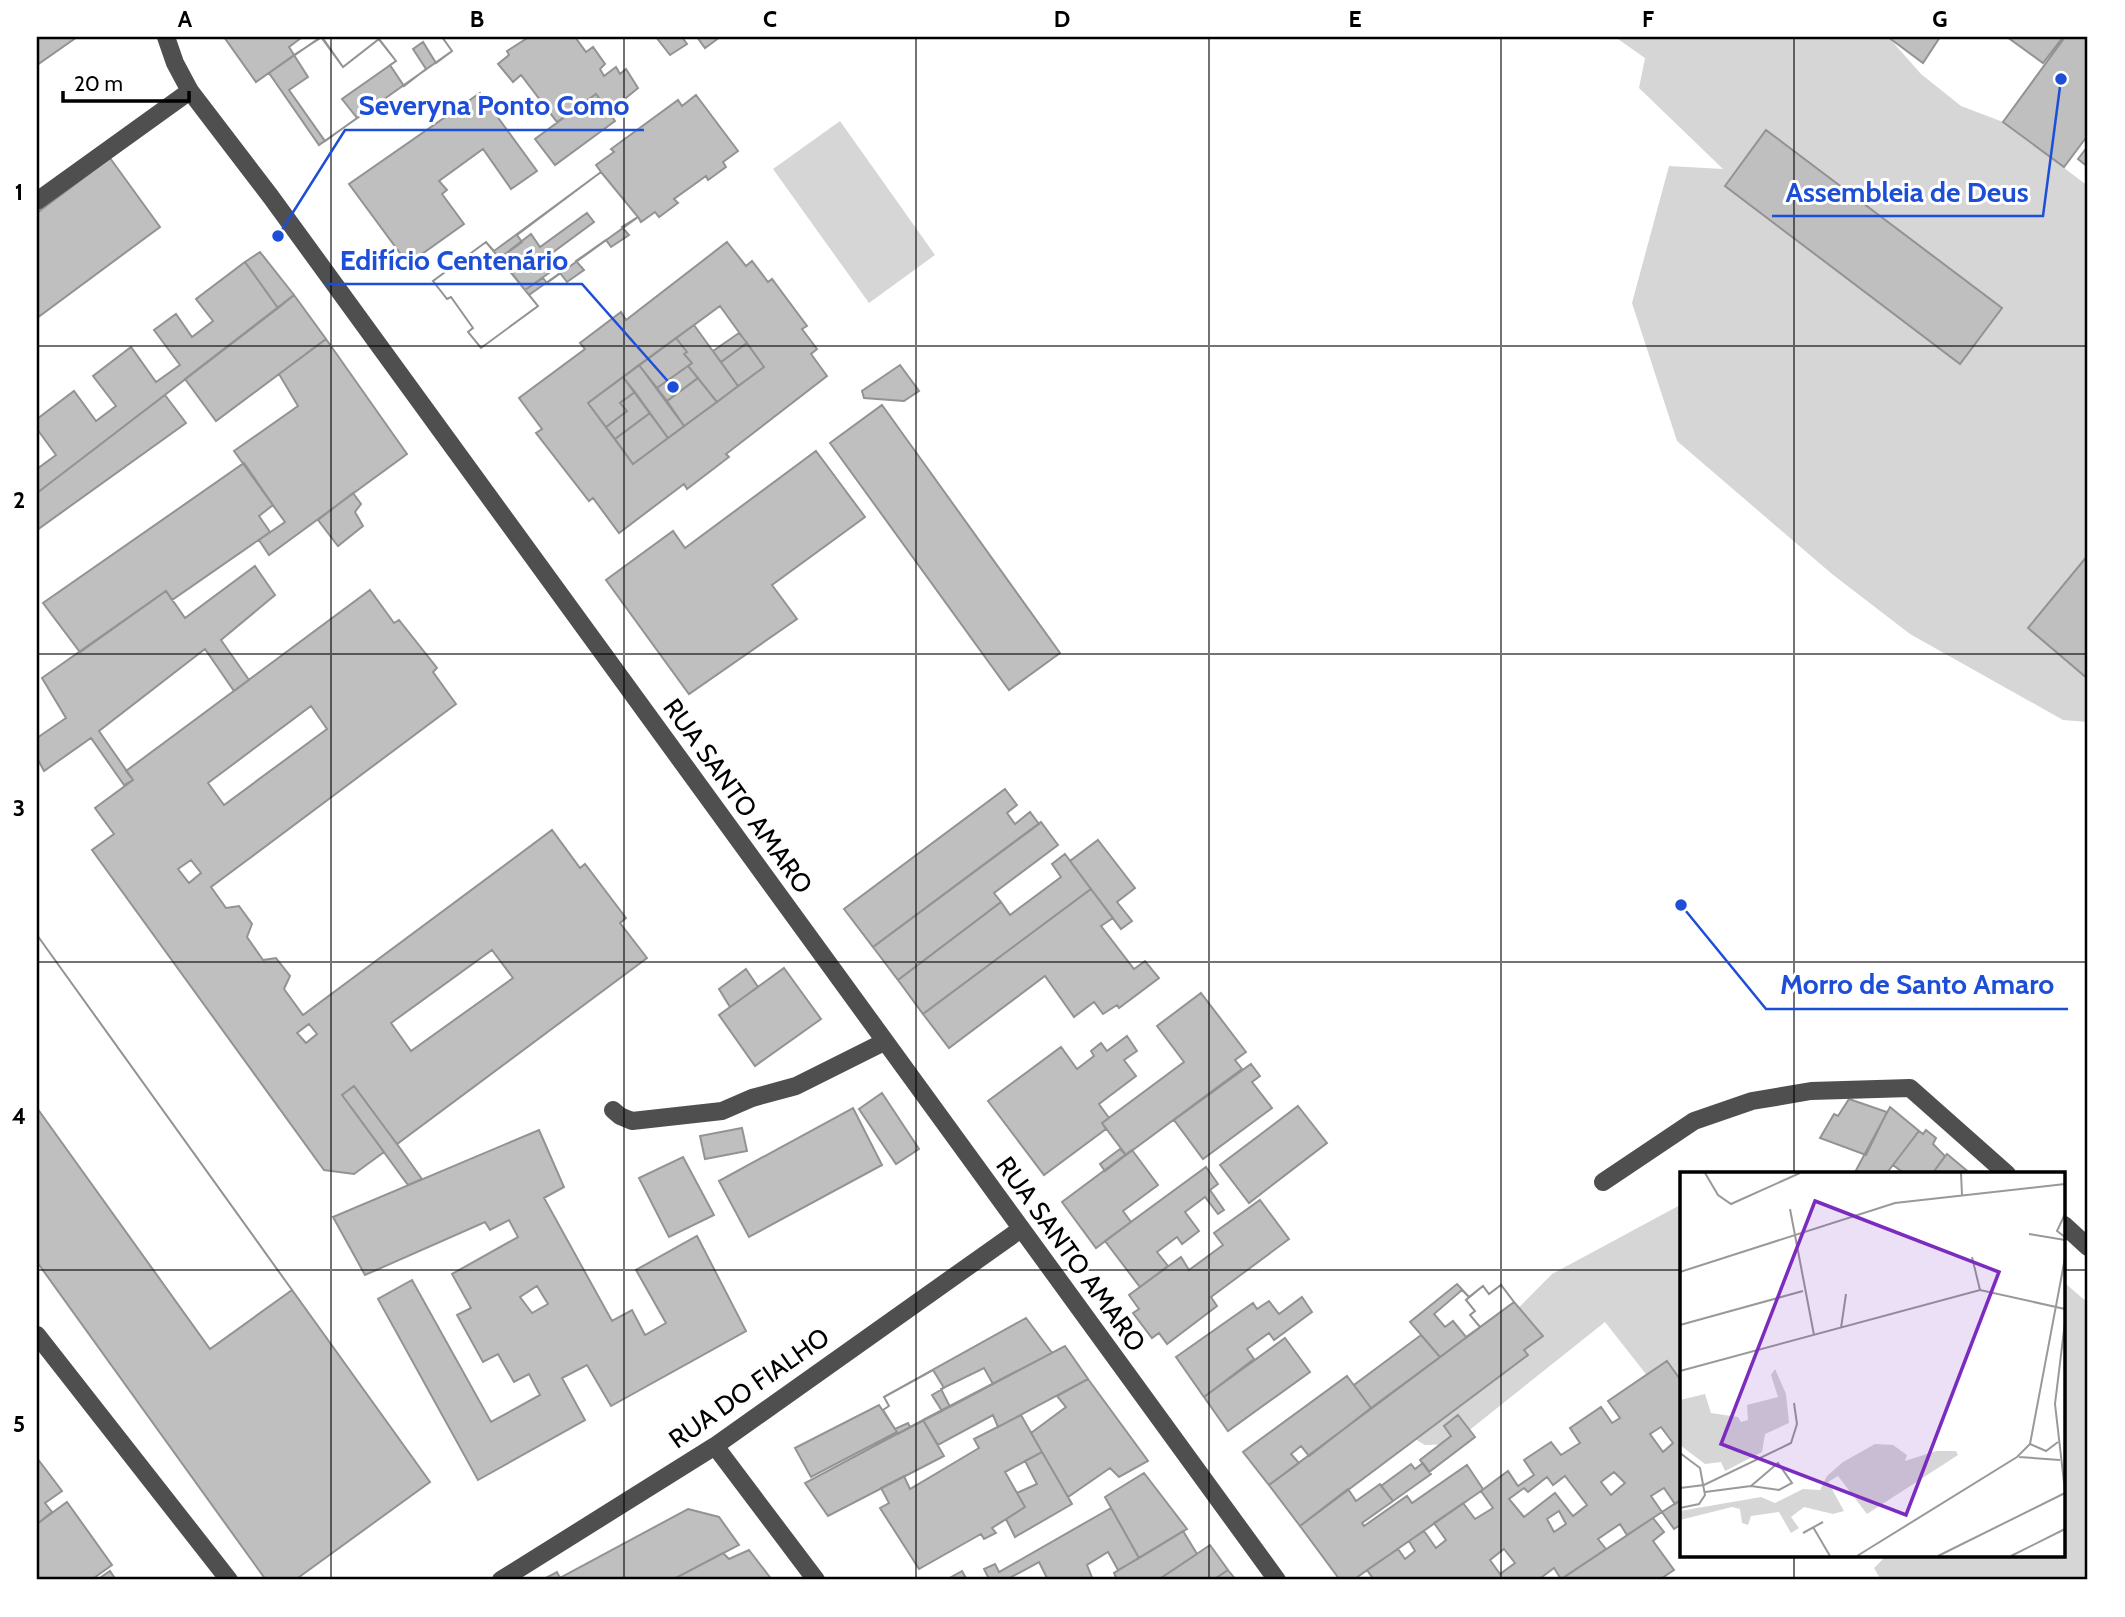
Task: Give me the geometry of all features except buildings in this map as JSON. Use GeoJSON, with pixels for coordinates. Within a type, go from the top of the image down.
{"type":"FeatureCollection","features":[{"type":"Feature","properties":{"kind":"street","name":"RUA SANTO AMARO"},"geometry":{"type":"LineString","coordinates":[[166,37],[175,63],[190,91],[271,197],[1277,1580]]}},
{"type":"Feature","properties":{"kind":"street"},"geometry":{"type":"LineString","coordinates":[[37,201],[190,91]]}},
{"type":"Feature","properties":{"kind":"street"},"geometry":{"type":"LineString","coordinates":[[613,1110],[632,1121],[722,1111],[752,1098],[796,1086],[884,1042]]}},
{"type":"Feature","properties":{"kind":"street"},"geometry":{"type":"LineString","coordinates":[[1603,1182],[1694,1121],[1752,1101],[1811,1091],[1910,1088],[2005,1172]]}},
{"type":"Feature","properties":{"kind":"street"},"geometry":{"type":"LineString","coordinates":[[2066,1227],[2088,1247]]}},
{"type":"Feature","properties":{"kind":"street","name":"RUA DO FIALHO"},"geometry":{"type":"LineString","coordinates":[[502,1580],[715,1446],[1021,1229]]}},
{"type":"Feature","properties":{"kind":"street"},"geometry":{"type":"LineString","coordinates":[[37,1335],[229,1580]]}},
{"type":"Feature","properties":{"kind":"street"},"geometry":{"type":"LineString","coordinates":[[715,1446],[816,1580]]}},
{"type":"Feature","properties":{"kind":"shaded area"},"geometry":{"type":"Polygon","coordinates":[[[1615,37],[1886,37],[1921,74],[1961,106],[2003,122],[2088,186],[2088,555],[2028,628],[2088,679],[2088,722],[2063,720],[1910,634],[1832,574],[1677,441],[1632,303],[1669,166],[1723,169],[1639,88],[1645,58],[1615,37]]]}},
{"type":"Feature","properties":{"kind":"shaded area"},"geometry":{"type":"Polygon","coordinates":[[[840,121],[935,255],[869,303],[773,169],[840,121]]]}},
{"type":"Feature","properties":{"kind":"shaded area"},"geometry":{"type":"Polygon","coordinates":[[[1680,1205],[1680,1417],[1605,1322],[1452,1444],[1425,1445],[1398,1429],[1552,1274],[1680,1205]]]}},
{"type":"Feature","properties":{"kind":"shaded area"},"geometry":{"type":"Polygon","coordinates":[[[2066,1284],[2088,1303],[2088,1580],[1881,1580],[1874,1568],[1884,1558],[2066,1558],[2066,1284]]]}},
{"type":"Feature","properties":{"kind":"place","name":"Assembleia de Deus"},"geometry":{"type":"Point","coordinates":[2061,79]}},
{"type":"Feature","properties":{"kind":"place","name":"Severyna Ponto Como"},"geometry":{"type":"Point","coordinates":[278,236]}},
{"type":"Feature","properties":{"kind":"place","name":"Edifício Centenário"},"geometry":{"type":"Point","coordinates":[673,387]}},
{"type":"Feature","properties":{"kind":"place","name":"Morro de Santo Amaro"},"geometry":{"type":"Point","coordinates":[1681,905]}}]}
